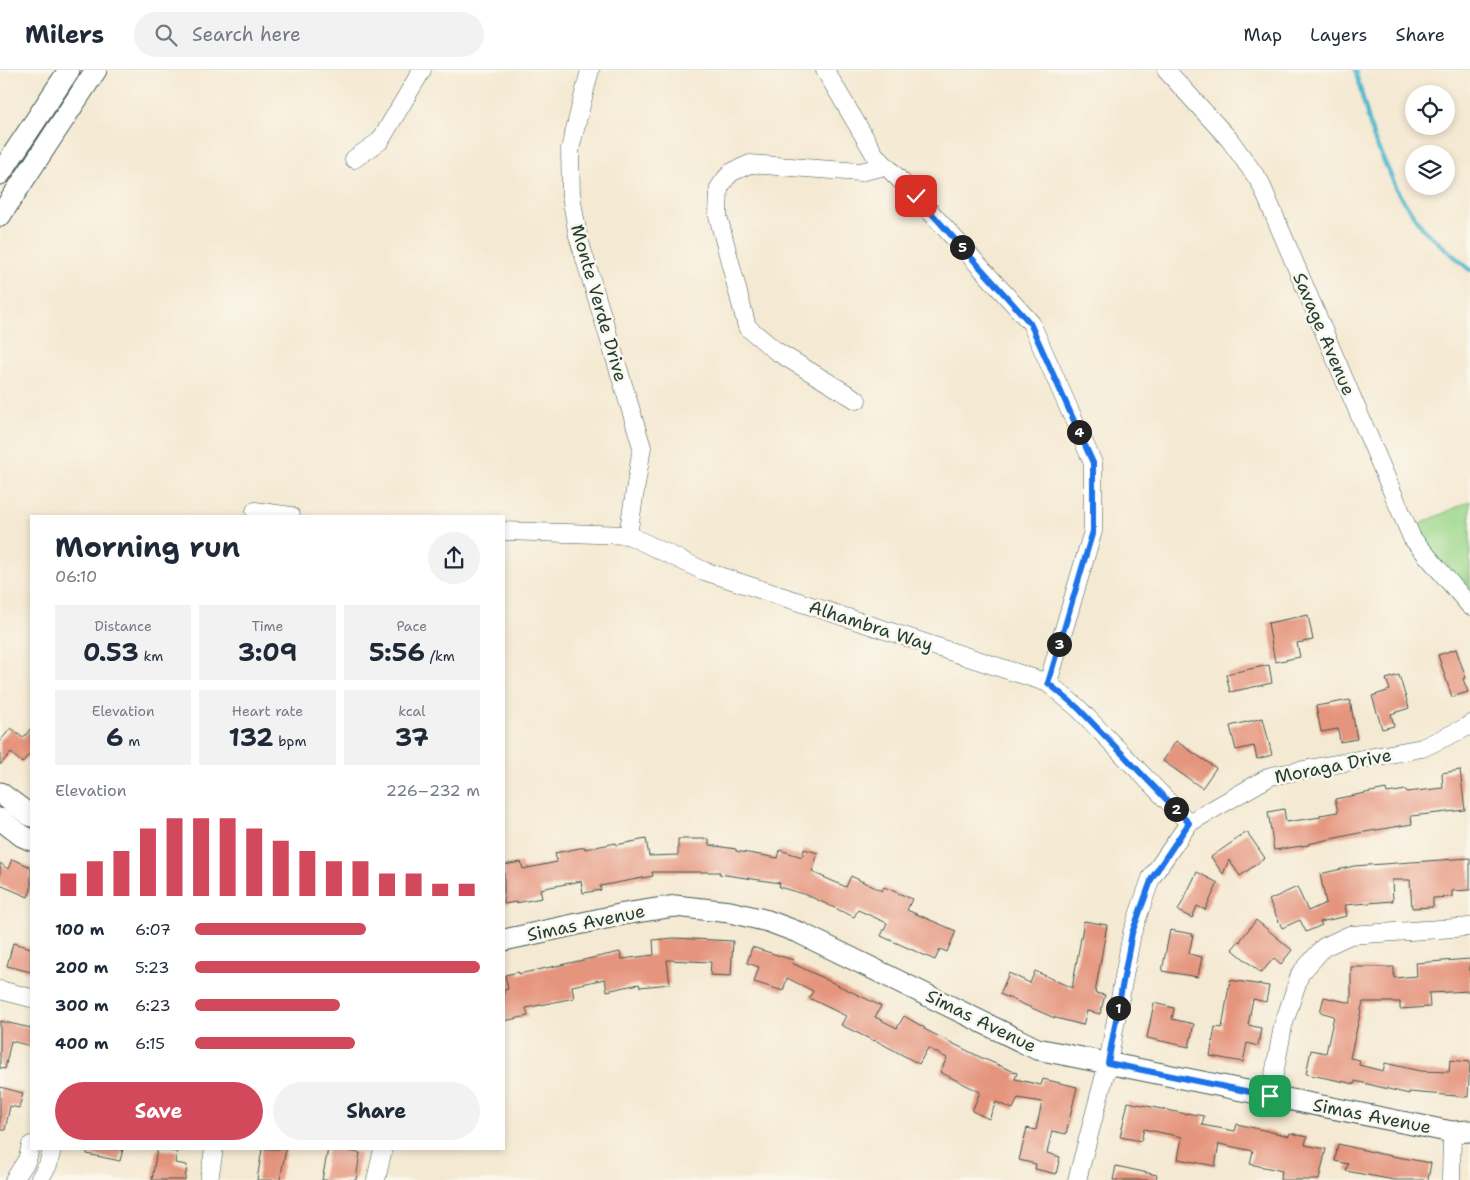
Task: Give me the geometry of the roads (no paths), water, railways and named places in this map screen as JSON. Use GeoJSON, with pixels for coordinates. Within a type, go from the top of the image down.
{"type":"FeatureCollection","features":[{"type":"Feature","properties":{"kind":"street"},"geometry":{"type":"LineString","coordinates":[[0,174],[69,70]]}},
{"type":"Feature","properties":{"kind":"street"},"geometry":{"type":"LineString","coordinates":[[2,208],[96,70]]}},
{"type":"Feature","properties":{"kind":"street"},"geometry":{"type":"LineString","coordinates":[[354,159],[380,140],[422,70]]}},
{"type":"Feature","properties":{"kind":"street","name":"Monte Verde Drive"},"geometry":{"type":"LineString","coordinates":[[590,70],[570,149],[571,196],[578,236],[642,447],[628,535]]}},
{"type":"Feature","properties":{"kind":"street"},"geometry":{"type":"LineString","coordinates":[[825,70],[875,155],[916,196],[1030,323],[1093,463],[1093,531],[1048,683]]}},
{"type":"Feature","properties":{"kind":"street","name":"Savage Avenue"},"geometry":{"type":"LineString","coordinates":[[1166,70],[1229,139],[1260,182],[1412,538],[1470,606]]}},
{"type":"Feature","properties":{"kind":"street"},"geometry":{"type":"LineString","coordinates":[[857,400],[776,351],[747,327],[718,216],[719,188],[732,172],[750,164],[860,172],[886,166]]}},
{"type":"Feature","properties":{"kind":"street"},"geometry":{"type":"LineString","coordinates":[[255,512],[282,515]]}},
{"type":"Feature","properties":{"kind":"street","name":"Alhambra Way"},"geometry":{"type":"LineString","coordinates":[[505,531],[628,535],[704,572],[1048,683],[1078,708],[1189,823]]}},
{"type":"Feature","properties":{"kind":"street","name":"Moraga Drive"},"geometry":{"type":"LineString","coordinates":[[1077,1180],[1108,1063],[1132,933],[1152,878],[1189,823],[1271,776],[1422,748],[1470,724]]}},
{"type":"Feature","properties":{"kind":"street"},"geometry":{"type":"LineString","coordinates":[[0,793],[30,815]]}},
{"type":"Feature","properties":{"kind":"street"},"geometry":{"type":"LineString","coordinates":[[0,819],[22,836],[30,840]]}},
{"type":"Feature","properties":{"kind":"street","name":"Simas Avenue"},"geometry":{"type":"LineString","coordinates":[[505,940],[624,914],[675,906],[730,912],[768,921],[800,932],[1037,1049],[1270,1096],[1461,1131]]}},
{"type":"Feature","properties":{"kind":"street"},"geometry":{"type":"LineString","coordinates":[[1270,1096],[1284,1026],[1300,974],[1324,947],[1350,935],[1470,927]]}},
{"type":"Feature","properties":{"kind":"street"},"geometry":{"type":"LineString","coordinates":[[0,990],[30,998]]}},
{"type":"Feature","properties":{"kind":"street"},"geometry":{"type":"LineString","coordinates":[[1452,1180],[1461,1131]]}},
{"type":"Feature","properties":{"kind":"street"},"geometry":{"type":"LineString","coordinates":[[14,1180],[27,1160],[30,1149]]}},
{"type":"Feature","properties":{"kind":"street"},"geometry":{"type":"LineString","coordinates":[[39,1180],[48,1165],[52,1150]]}},
{"type":"Feature","properties":{"kind":"street"},"geometry":{"type":"LineString","coordinates":[[209,1180],[214,1150]]}},
{"type":"Feature","properties":{"kind":"street"},"geometry":{"type":"LineString","coordinates":[[376,1180],[383,1150]]}},
{"type":"Feature","properties":{"kind":"waterway"},"geometry":{"type":"LineString","coordinates":[[1355,70],[1374,139],[1400,196],[1424,230],[1470,270]]}}]}
